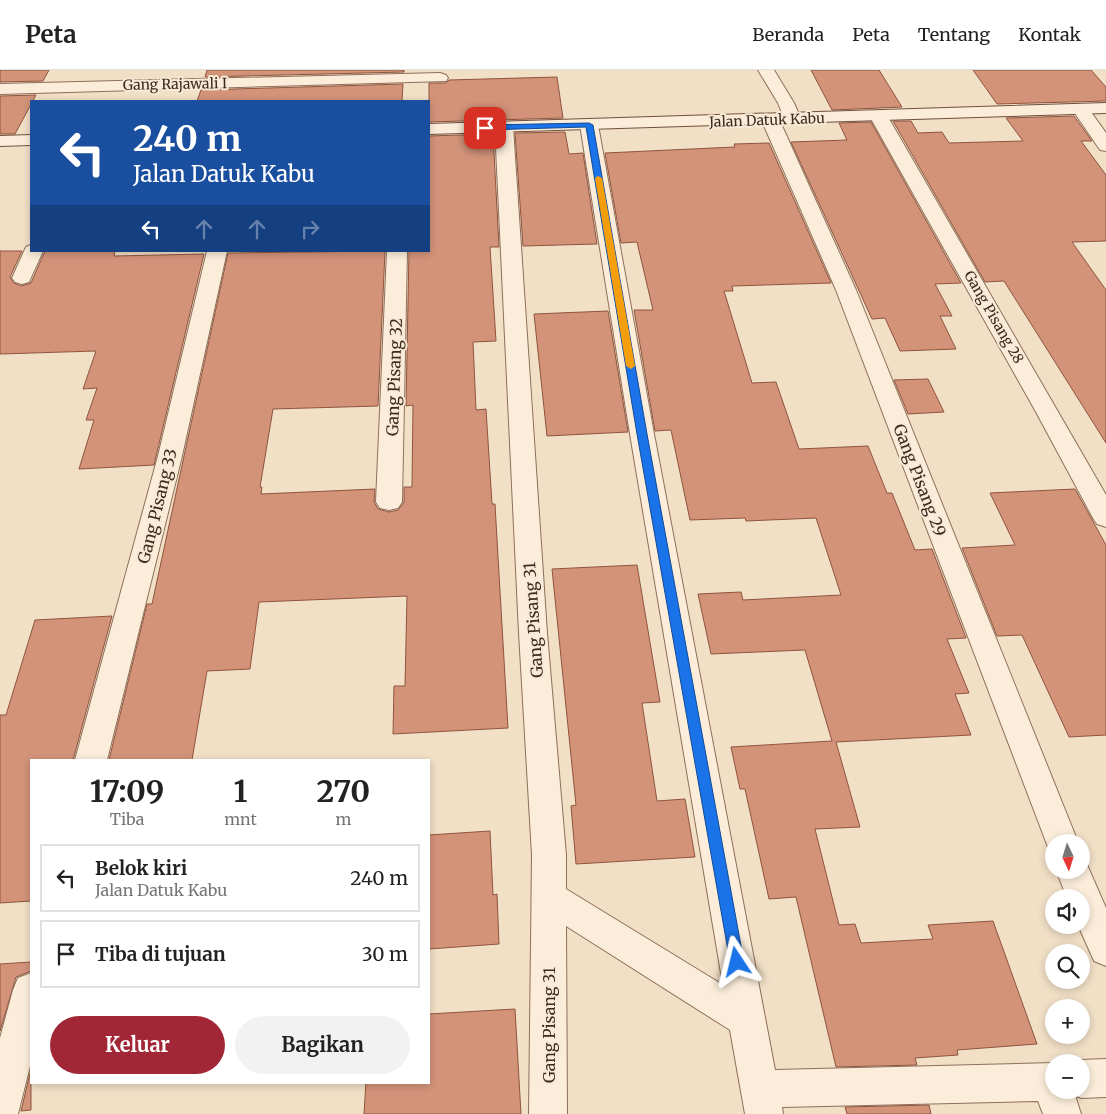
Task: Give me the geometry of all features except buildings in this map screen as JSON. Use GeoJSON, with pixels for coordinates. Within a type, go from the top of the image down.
{"type":"FeatureCollection","features":[{"type":"Feature","properties":{"kind":"street","name":"Gang Pisang 29"},"geometry":{"type":"LineString","coordinates":[[766,70],[786,103],[781,119],[1059,834]]}},
{"type":"Feature","properties":{"kind":"street","name":"Gang Rajawali I"},"geometry":{"type":"LineString","coordinates":[[0,89],[440,78]]}},
{"type":"Feature","properties":{"kind":"street","name":"Jalan Datuk Kabu"},"geometry":{"type":"LineString","coordinates":[[430,129],[880,117],[1106,108]]}},
{"type":"Feature","properties":{"kind":"street"},"geometry":{"type":"LineString","coordinates":[[1080,109],[1106,146]]}},
{"type":"Feature","properties":{"kind":"street","name":"Gang Pisang 28"},"geometry":{"type":"LineString","coordinates":[[880,117],[1048,412],[1106,518]]}},
{"type":"Feature","properties":{"kind":"street"},"geometry":{"type":"LineString","coordinates":[[589,125],[642,434],[762,1102],[1045,1090]]}},
{"type":"Feature","properties":{"kind":"street","name":"Gang Pisang 31"},"geometry":{"type":"LineString","coordinates":[[504,127],[533,633],[549,855],[548,1114]]}},
{"type":"Feature","properties":{"kind":"street"},"geometry":{"type":"LineString","coordinates":[[0,141],[30,140]]}},
{"type":"Feature","properties":{"kind":"street"},"geometry":{"type":"LineString","coordinates":[[22,278],[33,252]]}},
{"type":"Feature","properties":{"kind":"street","name":"Gang Pisang 33"},"geometry":{"type":"LineString","coordinates":[[91,759],[170,456],[217,252]]}},
{"type":"Feature","properties":{"kind":"street","name":"Gang Pisang 32"},"geometry":{"type":"LineString","coordinates":[[389,502],[397,252]]}},
{"type":"Feature","properties":{"kind":"street"},"geometry":{"type":"LineString","coordinates":[[1077,879],[1106,950]]}},
{"type":"Feature","properties":{"kind":"street"},"geometry":{"type":"LineString","coordinates":[[549,897],[748,1021]]}},
{"type":"Feature","properties":{"kind":"street"},"geometry":{"type":"LineString","coordinates":[[0,1110],[30,994]]}},
{"type":"Feature","properties":{"kind":"street"},"geometry":{"type":"LineString","coordinates":[[1090,1082],[1106,1078]]}},
{"type":"Feature","properties":{"kind":"slow traffic"},"geometry":{"type":"LineString","coordinates":[[598,178],[631,366]]}},
{"type":"Feature","properties":{"kind":"route"},"geometry":{"type":"LineString","coordinates":[[485,128],[589,125],[642,434],[737,962]]}}]}
